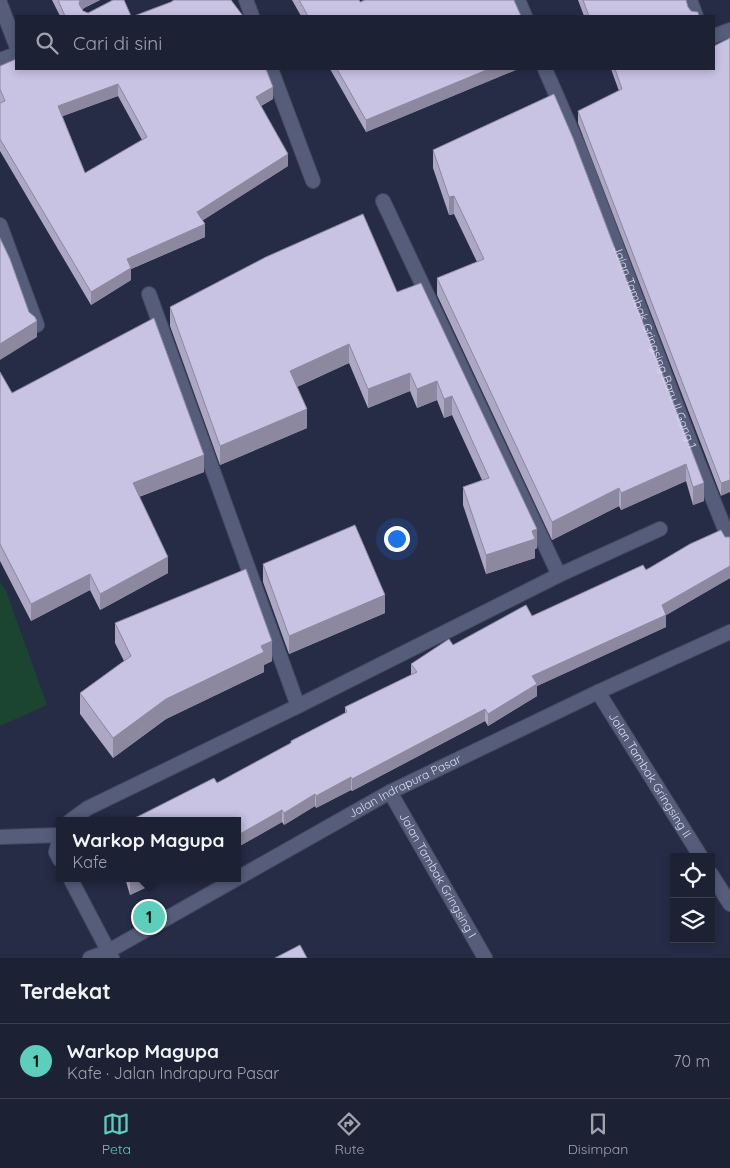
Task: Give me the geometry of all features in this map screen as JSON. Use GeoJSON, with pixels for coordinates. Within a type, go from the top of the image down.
{"type":"FeatureCollection","features":[{"type":"Feature","properties":{"kind":"street"},"geometry":{"type":"LineString","coordinates":[[246,0],[252,15]]}},
{"type":"Feature","properties":{"kind":"street"},"geometry":{"type":"LineString","coordinates":[[518,0],[525,15]]}},
{"type":"Feature","properties":{"kind":"street"},"geometry":{"type":"LineString","coordinates":[[690,0],[696,15]]}},
{"type":"Feature","properties":{"kind":"street"},"geometry":{"type":"LineString","coordinates":[[0,3],[15,42]]}},
{"type":"Feature","properties":{"kind":"street"},"geometry":{"type":"LineString","coordinates":[[715,36],[730,30]]}},
{"type":"Feature","properties":{"kind":"street"},"geometry":{"type":"LineString","coordinates":[[0,60],[15,54]]}},
{"type":"Feature","properties":{"kind":"street"},"geometry":{"type":"LineString","coordinates":[[271,70],[313,181]]}},
{"type":"Feature","properties":{"kind":"street","name":"Jalan Tambak Gringsing Baru II Gang 1"},"geometry":{"type":"LineString","coordinates":[[545,70],[581,152],[730,542]]}},
{"type":"Feature","properties":{"kind":"street"},"geometry":{"type":"LineString","coordinates":[[383,201],[559,575]]}},
{"type":"Feature","properties":{"kind":"street"},"geometry":{"type":"LineString","coordinates":[[0,225],[37,325]]}},
{"type":"Feature","properties":{"kind":"street"},"geometry":{"type":"LineString","coordinates":[[149,294],[298,706]]}},
{"type":"Feature","properties":{"kind":"street"},"geometry":{"type":"LineString","coordinates":[[76,817],[88,808],[298,706],[559,575],[660,530]]}},
{"type":"Feature","properties":{"kind":"street","name":"Jalan Indrapura Pasar"},"geometry":{"type":"LineString","coordinates":[[241,879],[390,792],[598,692],[730,632]]}},
{"type":"Feature","properties":{"kind":"street","name":"Jalan Tambak Gringsing II"},"geometry":{"type":"LineString","coordinates":[[598,692],[698,853]]}},
{"type":"Feature","properties":{"kind":"street","name":"Jalan Tambak Gringsing I"},"geometry":{"type":"LineString","coordinates":[[390,792],[485,958]]}},
{"type":"Feature","properties":{"kind":"street"},"geometry":{"type":"LineString","coordinates":[[0,837],[56,836]]}},
{"type":"Feature","properties":{"kind":"street"},"geometry":{"type":"LineString","coordinates":[[715,880],[730,904]]}},
{"type":"Feature","properties":{"kind":"street"},"geometry":{"type":"LineString","coordinates":[[72,882],[110,955]]}},
{"type":"Feature","properties":{"kind":"street","name":"Jalan Indrapura Pasar"},"geometry":{"type":"LineString","coordinates":[[90,958],[110,955],[235,882]]}},
{"type":"Feature","properties":{"kind":"green space"},"geometry":{"type":"Polygon","coordinates":[[[0,582],[6,591],[47,705],[0,726],[0,582]]]}},
{"type":"Feature","properties":{"kind":"building"},"geometry":{"type":"Polygon","coordinates":[[[58,0],[80,0],[79,4],[83,11],[88,13],[113,0],[124,0],[131,15],[65,15],[58,0]]]}},
{"type":"Feature","properties":{"kind":"building"},"geometry":{"type":"Polygon","coordinates":[[[174,0],[231,0],[242,15],[137,15],[174,0]]]}},
{"type":"Feature","properties":{"kind":"building"},"geometry":{"type":"Polygon","coordinates":[[[299,0],[359,0],[360,2],[365,0],[514,0],[521,15],[307,15],[299,0]]]}},
{"type":"Feature","properties":{"kind":"building"},"geometry":{"type":"Polygon","coordinates":[[[583,0],[686,0],[691,11],[698,12],[699,15],[589,15],[583,0]]]}},
{"type":"Feature","properties":{"kind":"building"},"geometry":{"type":"Polygon","coordinates":[[[730,38],[730,480],[721,483],[578,111],[622,89],[615,70],[715,70],[715,46],[730,38]]]}},
{"type":"Feature","properties":{"kind":"building"},"geometry":{"type":"Polygon","coordinates":[[[15,59],[15,70],[266,70],[273,87],[256,97],[288,154],[197,212],[205,224],[127,259],[131,268],[91,292],[0,139],[0,103],[5,101],[0,89],[0,66],[15,59]],[[118,84],[58,106],[85,173],[147,137],[118,84]]]}},
{"type":"Feature","properties":{"kind":"building"},"geometry":{"type":"Polygon","coordinates":[[[338,70],[487,70],[366,120],[338,70]]]}},
{"type":"Feature","properties":{"kind":"building"},"geometry":{"type":"Polygon","coordinates":[[[554,94],[573,138],[704,483],[693,487],[686,464],[621,493],[619,488],[552,522],[437,278],[484,259],[454,196],[449,197],[433,150],[554,94]]]}},
{"type":"Feature","properties":{"kind":"building"},"geometry":{"type":"Polygon","coordinates":[[[363,214],[397,292],[421,283],[537,529],[532,531],[535,539],[486,555],[463,487],[489,478],[452,396],[444,399],[437,381],[417,389],[410,373],[368,389],[349,344],[290,371],[307,409],[220,446],[170,307],[266,257],[363,214]]]}},
{"type":"Feature","properties":{"kind":"building"},"geometry":{"type":"Polygon","coordinates":[[[0,238],[10,259],[29,312],[37,321],[0,344],[0,238]]]}},
{"type":"Feature","properties":{"kind":"building"},"geometry":{"type":"Polygon","coordinates":[[[154,318],[204,455],[133,483],[168,557],[100,594],[90,574],[31,604],[0,544],[0,372],[12,393],[154,318]]]}},
{"type":"Feature","properties":{"kind":"building"},"geometry":{"type":"Polygon","coordinates":[[[355,525],[385,595],[289,636],[263,564],[355,525]]]}},
{"type":"Feature","properties":{"kind":"building"},"geometry":{"type":"Polygon","coordinates":[[[721,530],[725,537],[730,537],[730,566],[662,605],[666,615],[532,676],[537,684],[488,714],[485,709],[352,779],[351,777],[316,796],[315,794],[284,813],[282,810],[241,833],[241,817],[137,817],[214,778],[217,783],[347,712],[345,707],[417,672],[411,664],[449,639],[453,645],[526,605],[532,616],[643,565],[646,570],[690,544],[721,530]]]}},
{"type":"Feature","properties":{"kind":"building"},"geometry":{"type":"Polygon","coordinates":[[[246,569],[272,641],[261,646],[264,652],[166,699],[113,738],[80,693],[131,656],[115,623],[246,569]]]}},
{"type":"Feature","properties":{"kind":"building"},"geometry":{"type":"Polygon","coordinates":[[[300,945],[307,958],[275,958],[300,945]]]}},
{"type":"Feature","properties":{"kind":"place","name":"Warkop Magupa"},"geometry":{"type":"Point","coordinates":[149,917]}}]}
